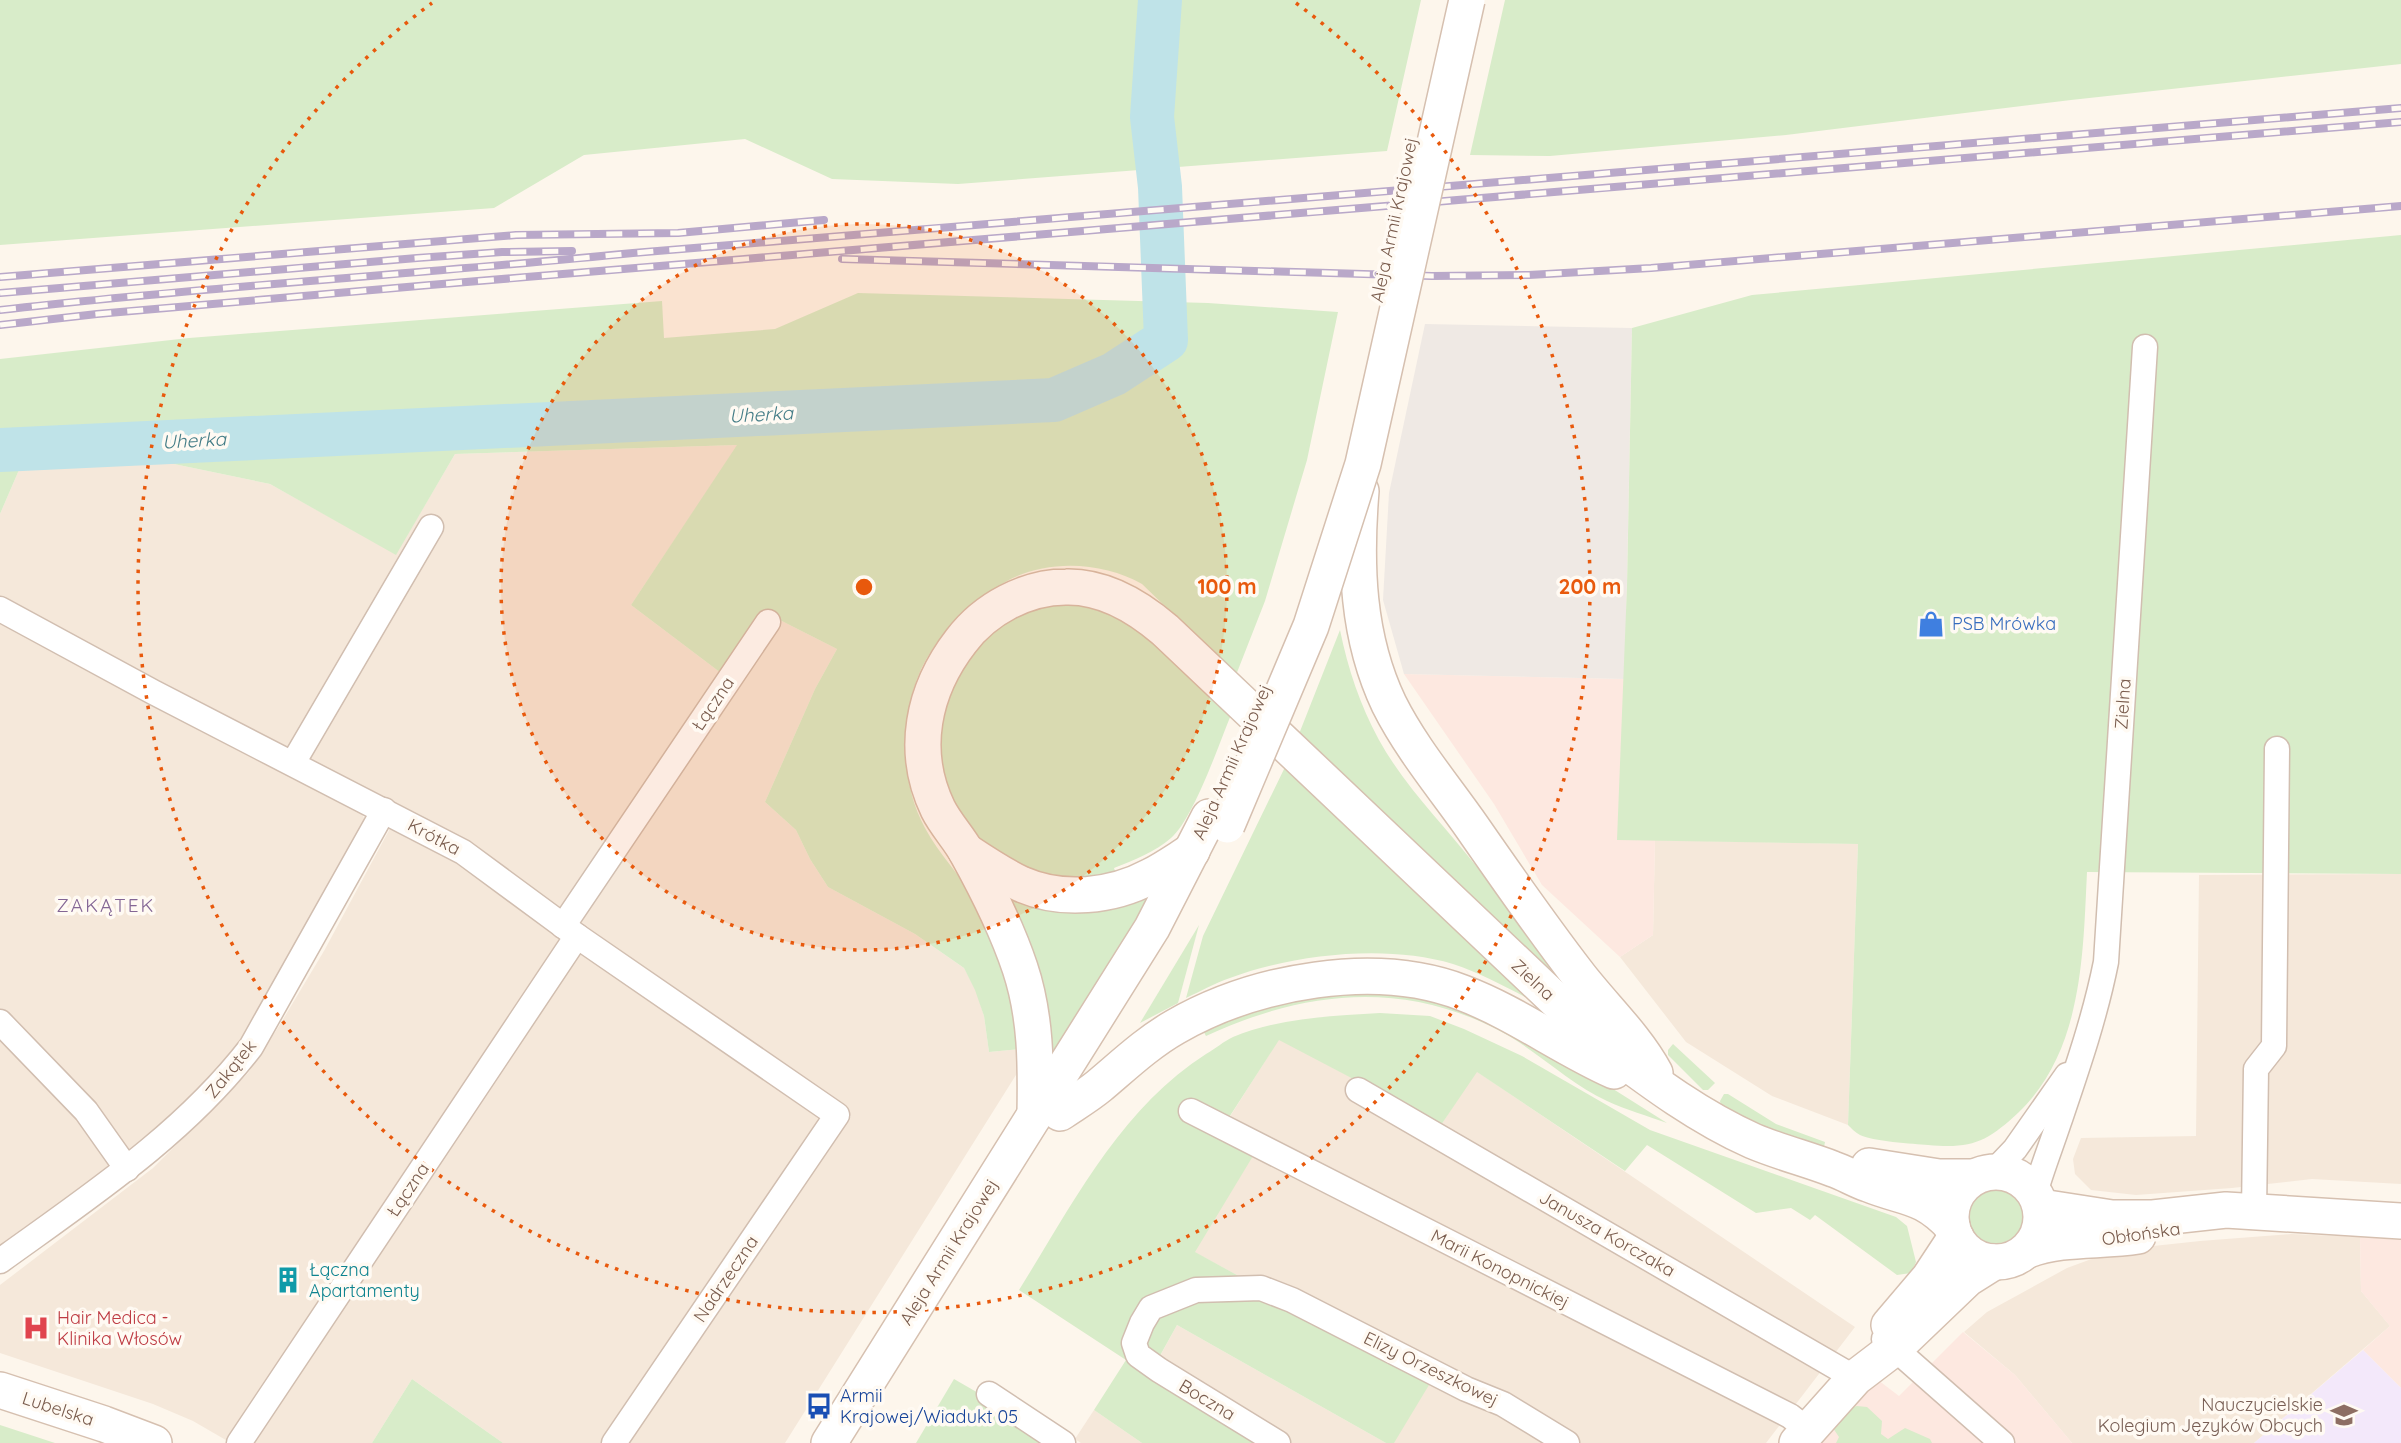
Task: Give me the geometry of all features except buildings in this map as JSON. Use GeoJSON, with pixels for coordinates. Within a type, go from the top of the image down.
{"type":"FeatureCollection","features":[{"type":"Feature","properties":{"kind":"main road","name":"Aleja Armii Krajowej"},"geometry":{"type":"LineString","coordinates":[[829,1443],[1048,1114],[1170,937],[1218,821],[1310,564],[1332,489],[1443,0]]}},
{"type":"Feature","properties":{"kind":"main road","name":"Aleja Armii Krajowej"},"geometry":{"type":"LineString","coordinates":[[858,1443],[1048,1114],[1192,851],[1218,821],[1311,626],[1363,464],[1466,0]]}},
{"type":"Feature","properties":{"kind":"main road"},"geometry":{"type":"LineString","coordinates":[[1363,464],[1357,542],[1363,618],[1383,688],[1398,720],[1553,941],[1627,1032],[1665,1091]]}},
{"type":"Feature","properties":{"kind":"main road","name":"Zielna"},"geometry":{"type":"LineString","coordinates":[[1048,1114],[1035,1052],[1027,990],[1005,928],[966,851],[939,811],[928,784],[923,752],[927,706],[940,671],[964,637],[989,614],[1026,594],[1056,587],[1084,587],[1126,602],[1158,624],[1604,1046],[1665,1091],[1752,1140],[1834,1169],[1870,1185],[1921,1201],[1936,1210],[1954,1232]]}},
{"type":"Feature","properties":{"kind":"main road"},"geometry":{"type":"LineString","coordinates":[[966,851],[1023,885],[1054,893],[1085,895],[1115,891],[1136,883],[1192,851]]}},
{"type":"Feature","properties":{"kind":"main road"},"geometry":{"type":"LineString","coordinates":[[1048,1114],[1100,1086],[1147,1045],[1199,1014],[1265,990],[1310,981],[1347,978],[1378,977],[1420,981],[1460,991],[1509,1014],[1593,1062],[1665,1091]]}},
{"type":"Feature","properties":{"kind":"main road","name":"Zielna"},"geometry":{"type":"LineString","coordinates":[[1834,1169],[1871,1166],[1939,1177],[1984,1174]]}},
{"type":"Feature","properties":{"kind":"main road"},"geometry":{"type":"LineString","coordinates":[[1984,1174],[2018,1177],[2028,1184],[2038,1200],[2042,1222],[2037,1237],[2028,1250],[2018,1257],[1994,1262],[1972,1254],[1954,1232],[1951,1212],[1955,1198],[1963,1186],[1984,1174]]}},
{"type":"Feature","properties":{"kind":"main road","name":"Obłońska"},"geometry":{"type":"LineString","coordinates":[[2038,1200],[2112,1218],[2153,1218],[2226,1210],[2401,1221]]}},
{"type":"Feature","properties":{"kind":"main road","name":"Obłońska"},"geometry":{"type":"LineString","coordinates":[[2028,1250],[2044,1244],[2161,1233],[2233,1219],[2254,1212]]}},
{"type":"Feature","properties":{"kind":"main road"},"geometry":{"type":"LineString","coordinates":[[1888,1342],[1929,1278],[1954,1232]]}},
{"type":"Feature","properties":{"kind":"main road"},"geometry":{"type":"LineString","coordinates":[[1802,1436],[1888,1342],[1966,1279],[1994,1262]]}},
{"type":"Feature","properties":{"kind":"main road","name":"Lubelska"},"geometry":{"type":"LineString","coordinates":[[0,1390],[154,1443]]}},
{"type":"Feature","properties":{"kind":"street","name":"Zielna"},"geometry":{"type":"LineString","coordinates":[[2038,1200],[2044,1163],[2081,1058],[2106,962],[2145,347]]}},
{"type":"Feature","properties":{"kind":"street"},"geometry":{"type":"LineString","coordinates":[[293,764],[431,527]]}},
{"type":"Feature","properties":{"kind":"street","name":"Krótka"},"geometry":{"type":"LineString","coordinates":[[0,609],[463,852],[570,931],[837,1115]]}},
{"type":"Feature","properties":{"kind":"street","name":"Łączna"},"geometry":{"type":"LineString","coordinates":[[239,1443],[768,622]]}},
{"type":"Feature","properties":{"kind":"street"},"geometry":{"type":"LineString","coordinates":[[2254,1212],[2256,1069],[2274,1046],[2277,749]]}},
{"type":"Feature","properties":{"kind":"street","name":"Zakątek"},"geometry":{"type":"LineString","coordinates":[[0,1261],[127,1169],[224,1082],[251,1047],[384,810]]}},
{"type":"Feature","properties":{"kind":"street"},"geometry":{"type":"LineString","coordinates":[[0,1021],[86,1111],[127,1169]]}},
{"type":"Feature","properties":{"kind":"street","name":"Zielna"},"geometry":{"type":"LineString","coordinates":[[1984,1174],[2015,1149],[2081,1058]]}},
{"type":"Feature","properties":{"kind":"street","name":"Janusza Korczaka"},"geometry":{"type":"LineString","coordinates":[[1358,1090],[1855,1378]]}},
{"type":"Feature","properties":{"kind":"street","name":"Marii Konopnickiej"},"geometry":{"type":"LineString","coordinates":[[1191,1111],[1790,1416],[1802,1436]]}},
{"type":"Feature","properties":{"kind":"street","name":"Nadrzeczna"},"geometry":{"type":"LineString","coordinates":[[614,1443],[837,1115]]}},
{"type":"Feature","properties":{"kind":"street","name":"Elizy Orzeszkowej"},"geometry":{"type":"LineString","coordinates":[[1171,1378],[1138,1354],[1134,1343],[1151,1308],[1196,1290],[1261,1288],[1292,1300],[1466,1389],[1503,1404],[1567,1443]]}},
{"type":"Feature","properties":{"kind":"street"},"geometry":{"type":"LineString","coordinates":[[1888,1342],[2002,1443]]}},
{"type":"Feature","properties":{"kind":"street","name":"Boczna"},"geometry":{"type":"LineString","coordinates":[[1171,1378],[1278,1443]]}},
{"type":"Feature","properties":{"kind":"street"},"geometry":{"type":"LineString","coordinates":[[989,1394],[1063,1443]]}},
{"type":"Feature","properties":{"kind":"shaded area"},"geometry":{"type":"Polygon","coordinates":[[[1425,324],[1632,328],[1625,679],[1404,674],[1383,600],[1389,493],[1425,324]]]}},
{"type":"Feature","properties":{"kind":"shaded area"},"geometry":{"type":"Polygon","coordinates":[[[738,445],[631,605],[721,673],[764,612],[837,649],[815,689],[765,802],[796,830],[828,887],[915,934],[964,968],[976,990],[984,1016],[989,1052],[1020,1049],[1021,1067],[785,1443],[503,1443],[412,1379],[372,1443],[231,1443],[193,1421],[153,1404],[0,1353],[0,1285],[153,1168],[248,1073],[324,951],[394,821],[459,856],[564,933],[566,943],[839,1132],[851,1116],[467,845],[323,774],[0,597],[0,514],[22,463],[145,458],[270,484],[396,554],[455,454],[738,445]]]}},
{"type":"Feature","properties":{"kind":"shaded area"},"geometry":{"type":"Polygon","coordinates":[[[0,619],[360,810],[365,820],[262,1011],[221,1070],[138,1145],[0,1250],[0,619]]]}},
{"type":"Feature","properties":{"kind":"shaded area"},"geometry":{"type":"Polygon","coordinates":[[[1404,674],[1625,679],[1618,840],[1655,840],[1653,935],[1620,957],[1542,885],[1494,804],[1404,674]]]}},
{"type":"Feature","properties":{"kind":"shaded area"},"geometry":{"type":"Polygon","coordinates":[[[1655,840],[1858,844],[1848,1125],[1772,1096],[1686,1042],[1620,957],[1653,935],[1655,840]]]}},
{"type":"Feature","properties":{"kind":"shaded area"},"geometry":{"type":"Polygon","coordinates":[[[2401,874],[2401,1184],[2312,1179],[2136,1195],[2091,1190],[2075,1174],[2073,1159],[2081,1138],[2196,1136],[2199,875],[2401,874]]]}},
{"type":"Feature","properties":{"kind":"shaded area"},"geometry":{"type":"Polygon","coordinates":[[[1279,1039],[1441,1125],[1476,1071],[1855,1327],[1766,1443],[1393,1443],[1246,1280],[1194,1252],[1252,1156],[1217,1137],[1279,1039]]]}},
{"type":"Feature","properties":{"kind":"shaded area"},"geometry":{"type":"Polygon","coordinates":[[[2291,1234],[2360,1237],[2361,1291],[2390,1326],[2254,1443],[2072,1443],[2015,1375],[1964,1332],[1987,1312],[2067,1268],[2116,1250],[2291,1234]]]}},
{"type":"Feature","properties":{"kind":"shaded area"},"geometry":{"type":"Polygon","coordinates":[[[2360,1237],[2401,1240],[2401,1388],[2363,1350],[2390,1326],[2361,1291],[2360,1237]]]}},
{"type":"Feature","properties":{"kind":"shaded area"},"geometry":{"type":"Polygon","coordinates":[[[1177,1325],[1386,1443],[1262,1443],[1150,1374],[1177,1325]]]}},
{"type":"Feature","properties":{"kind":"shaded area"},"geometry":{"type":"Polygon","coordinates":[[[1963,1332],[2015,1375],[2072,1443],[1811,1443],[1874,1377],[1899,1396],[1963,1332]]]}},
{"type":"Feature","properties":{"kind":"shaded area","name":"Nauczycielskie Kolegium Języków Obcych"},"geometry":{"type":"Polygon","coordinates":[[[2363,1350],[2401,1388],[2401,1443],[2254,1443],[2363,1350]]]}},
{"type":"Feature","properties":{"kind":"shaded area"},"geometry":{"type":"Polygon","coordinates":[[[1094,1410],[1142,1443],[1081,1443],[1075,1439],[1094,1410]]]}},
{"type":"Feature","properties":{"kind":"green space"},"geometry":{"type":"Polygon","coordinates":[[[0,0],[1421,0],[1387,151],[958,184],[832,179],[745,139],[584,155],[494,208],[0,245],[0,0]]]}},
{"type":"Feature","properties":{"kind":"green space"},"geometry":{"type":"Polygon","coordinates":[[[1505,0],[2401,0],[2401,64],[1786,135],[1550,156],[1470,155],[1505,0]]]}},
{"type":"Feature","properties":{"kind":"green space"},"geometry":{"type":"Polygon","coordinates":[[[2401,235],[2401,874],[2087,872],[2081,968],[2068,1030],[2056,1060],[2040,1087],[2019,1112],[1988,1137],[1956,1146],[1903,1143],[1858,1134],[1848,1125],[1858,844],[1617,840],[1627,586],[1632,328],[1752,295],[2401,235]]]}},
{"type":"Feature","properties":{"kind":"green space"},"geometry":{"type":"Polygon","coordinates":[[[858,293],[1208,303],[1338,312],[1307,460],[1265,601],[1236,675],[1142,584],[1107,570],[1069,566],[1030,571],[996,588],[976,602],[944,633],[921,669],[908,711],[906,736],[907,772],[912,794],[925,828],[976,903],[999,953],[1011,989],[1020,1049],[989,1052],[984,1016],[964,968],[915,934],[828,887],[796,830],[765,802],[815,689],[837,649],[764,612],[721,673],[631,605],[737,445],[455,454],[396,555],[270,484],[145,458],[22,463],[0,514],[0,359],[189,338],[662,301],[664,338],[775,329],[858,293]]]}},
{"type":"Feature","properties":{"kind":"green space"},"geometry":{"type":"Polygon","coordinates":[[[1042,604],[1084,604],[1132,620],[1233,710],[1197,797],[1180,828],[1158,847],[1114,868],[1117,877],[1066,880],[1046,878],[1029,872],[978,839],[962,820],[951,799],[944,776],[941,728],[955,682],[983,640],[996,629],[1042,604]]]}},
{"type":"Feature","properties":{"kind":"green space"},"geometry":{"type":"Polygon","coordinates":[[[1340,630],[1360,700],[1389,757],[1489,883],[1571,997],[1297,739],[1340,630]]]}},
{"type":"Feature","properties":{"kind":"green space"},"geometry":{"type":"Polygon","coordinates":[[[1286,765],[1531,1000],[1453,964],[1399,954],[1370,953],[1341,954],[1283,963],[1224,980],[1186,998],[1203,936],[1286,765]]]}},
{"type":"Feature","properties":{"kind":"green space"},"geometry":{"type":"Polygon","coordinates":[[[1000,888],[1156,892],[1048,1068],[1000,888]]]}},
{"type":"Feature","properties":{"kind":"green space"},"geometry":{"type":"Polygon","coordinates":[[[1199,925],[1178,1003],[1140,1023],[1199,925]]]}},
{"type":"Feature","properties":{"kind":"green space"},"geometry":{"type":"Polygon","coordinates":[[[1430,992],[1564,1058],[1667,1123],[1607,1101],[1582,1087],[1509,1036],[1471,1018],[1434,1005],[1358,997],[1320,1000],[1244,1020],[1206,1036],[1201,1027],[1288,995],[1430,992]]]}},
{"type":"Feature","properties":{"kind":"green space"},"geometry":{"type":"Polygon","coordinates":[[[1380,1013],[1430,1016],[1464,1029],[1522,1056],[1650,1130],[1896,1217],[1907,1226],[1916,1262],[1911,1273],[1897,1275],[1815,1215],[1810,1220],[1791,1208],[1756,1213],[1647,1145],[1625,1171],[1477,1072],[1441,1125],[1279,1040],[1217,1136],[1253,1156],[1195,1252],[1246,1280],[1194,1283],[1128,1336],[1127,1360],[1262,1443],[1142,1443],[1094,1410],[1126,1360],[1019,1290],[1100,1161],[1123,1130],[1175,1076],[1226,1041],[1250,1031],[1305,1019],[1380,1013]]]}},
{"type":"Feature","properties":{"kind":"green space"},"geometry":{"type":"Polygon","coordinates":[[[1673,1044],[1715,1083],[1708,1090],[1703,1090],[1668,1055],[1673,1044]]]}},
{"type":"Feature","properties":{"kind":"green space"},"geometry":{"type":"Polygon","coordinates":[[[1724,1094],[1776,1124],[1825,1142],[1824,1147],[1819,1150],[1794,1142],[1721,1106],[1720,1101],[1724,1094]]]}},
{"type":"Feature","properties":{"kind":"green space"},"geometry":{"type":"Polygon","coordinates":[[[1997,1180],[2017,1186],[2027,1196],[2033,1216],[2027,1236],[2017,1246],[1997,1252],[1977,1246],[1967,1236],[1961,1216],[1967,1196],[1977,1186],[1997,1180]]]}},
{"type":"Feature","properties":{"kind":"green space"},"geometry":{"type":"Polygon","coordinates":[[[1258,1293],[1432,1380],[1394,1443],[1386,1443],[1177,1325],[1157,1361],[1144,1351],[1156,1314],[1197,1297],[1258,1293]]]}},
{"type":"Feature","properties":{"kind":"green space"},"geometry":{"type":"Polygon","coordinates":[[[412,1379],[419,1384],[503,1443],[372,1443],[412,1379]]]}},
{"type":"Feature","properties":{"kind":"green space"},"geometry":{"type":"Polygon","coordinates":[[[954,1379],[980,1394],[1050,1443],[916,1443],[954,1379]]]}},
{"type":"Feature","properties":{"kind":"green space"},"geometry":{"type":"Polygon","coordinates":[[[1867,1407],[1882,1421],[1881,1434],[1888,1439],[1905,1428],[1930,1439],[1932,1443],[1836,1443],[1839,1437],[1833,1428],[1850,1408],[1867,1407]]]}},
{"type":"Feature","properties":{"kind":"green space"},"geometry":{"type":"Polygon","coordinates":[[[0,1425],[55,1443],[0,1443],[0,1425]]]}},
{"type":"Feature","properties":{"kind":"waterway","name":"Uherka"},"geometry":{"type":"LineString","coordinates":[[0,450],[1054,400],[1114,374],[1166,340],[1160,187],[1152,117],[1160,0]]}},
{"type":"Feature","properties":{"kind":"railway"},"geometry":{"type":"LineString","coordinates":[[0,310],[633,253],[2401,108]]}},
{"type":"Feature","properties":{"kind":"railway"},"geometry":{"type":"LineString","coordinates":[[0,325],[430,285],[2401,122]]}},
{"type":"Feature","properties":{"kind":"railway"},"geometry":{"type":"LineString","coordinates":[[842,259],[1432,276],[1529,275],[1651,268],[2401,206]]}},
{"type":"Feature","properties":{"kind":"railway"},"geometry":{"type":"LineString","coordinates":[[0,277],[516,235],[678,233],[824,220]]}},
{"type":"Feature","properties":{"kind":"railway"},"geometry":{"type":"LineString","coordinates":[[0,293],[417,258],[502,252],[572,251]]}},
{"type":"Feature","properties":{"kind":"place","name":"PSB Mrówka"},"geometry":{"type":"Point","coordinates":[1931,624]}},
{"type":"Feature","properties":{"kind":"place","name":"Łączna Apartamenty"},"geometry":{"type":"Point","coordinates":[288,1280]}},
{"type":"Feature","properties":{"kind":"place","name":"Hair Medica - Klinika Włosów"},"geometry":{"type":"Point","coordinates":[36,1328]}},
{"type":"Feature","properties":{"kind":"place","name":"Armii Krajowej/Wiadukt 05"},"geometry":{"type":"Point","coordinates":[819,1406]}},
{"type":"Feature","properties":{"kind":"place","name":"Nauczycielskie Kolegium Języków Obcych"},"geometry":{"type":"Point","coordinates":[2344,1415]}},
{"type":"Feature","properties":{"kind":"district","name":"ZAKĄTEK"},"geometry":{"type":"Point","coordinates":[106,905]}}]}
